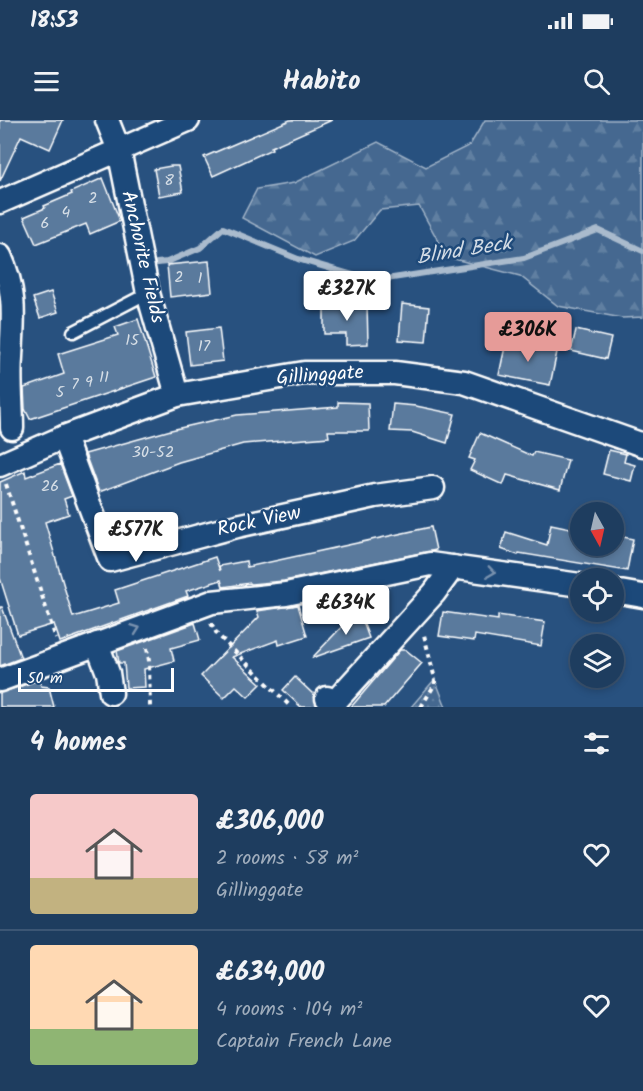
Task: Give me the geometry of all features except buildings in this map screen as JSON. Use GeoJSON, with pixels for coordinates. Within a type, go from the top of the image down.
{"type":"FeatureCollection","features":[{"type":"Feature","properties":{"kind":"street","name":"Anchorite Fields"},"geometry":{"type":"LineString","coordinates":[[107,120],[119,150],[148,293],[177,396]]}},
{"type":"Feature","properties":{"kind":"street"},"geometry":{"type":"LineString","coordinates":[[0,202],[188,120]]}},
{"type":"Feature","properties":{"kind":"street"},"geometry":{"type":"LineString","coordinates":[[0,256],[9,275],[13,297],[12,428]]}},
{"type":"Feature","properties":{"kind":"street","name":"Gillinggate"},"geometry":{"type":"LineString","coordinates":[[4,464],[64,437],[177,396],[304,373],[395,373],[464,382],[643,446]]}},
{"type":"Feature","properties":{"kind":"street","name":"Rock View"},"geometry":{"type":"LineString","coordinates":[[64,437],[110,560],[237,526],[375,496],[433,488]]}},
{"type":"Feature","properties":{"kind":"street"},"geometry":{"type":"LineString","coordinates":[[0,680],[212,602],[286,594],[430,564],[570,584]]}},
{"type":"Feature","properties":{"kind":"street"},"geometry":{"type":"LineString","coordinates":[[327,698],[333,704],[418,611],[453,567]]}},
{"type":"Feature","properties":{"kind":"street"},"geometry":{"type":"LineString","coordinates":[[624,593],[643,596]]}},
{"type":"Feature","properties":{"kind":"street"},"geometry":{"type":"LineString","coordinates":[[98,644],[108,673],[111,693]]}},
{"type":"Feature","properties":{"kind":"lane"},"geometry":{"type":"LineString","coordinates":[[73,332],[148,293]]}},
{"type":"Feature","properties":{"kind":"path"},"geometry":{"type":"LineString","coordinates":[[4,464],[2,472],[62,657]]}},
{"type":"Feature","properties":{"kind":"path"},"geometry":{"type":"LineString","coordinates":[[202,605],[217,634],[291,707]]}},
{"type":"Feature","properties":{"kind":"path"},"geometry":{"type":"LineString","coordinates":[[418,611],[435,679],[435,684],[421,707]]}},
{"type":"Feature","properties":{"kind":"path"},"geometry":{"type":"LineString","coordinates":[[140,628],[149,661],[150,707]]}},
{"type":"Feature","properties":{"kind":"green space"},"geometry":{"type":"Polygon","coordinates":[[[485,120],[643,120],[643,317],[622,318],[558,306],[520,276],[447,257],[419,206],[380,210],[354,241],[315,257],[242,218],[257,189],[294,183],[378,142],[426,167],[470,145],[485,120]]]}},
{"type":"Feature","properties":{"kind":"green space"},"geometry":{"type":"Polygon","coordinates":[[[435,679],[446,707],[411,707],[435,679]]]}},
{"type":"Feature","properties":{"kind":"waterway","name":"Blind Beck"},"geometry":{"type":"LineString","coordinates":[[157,263],[167,262],[200,248],[223,228],[298,259],[373,281],[524,258],[598,230],[643,251]]}}]}
